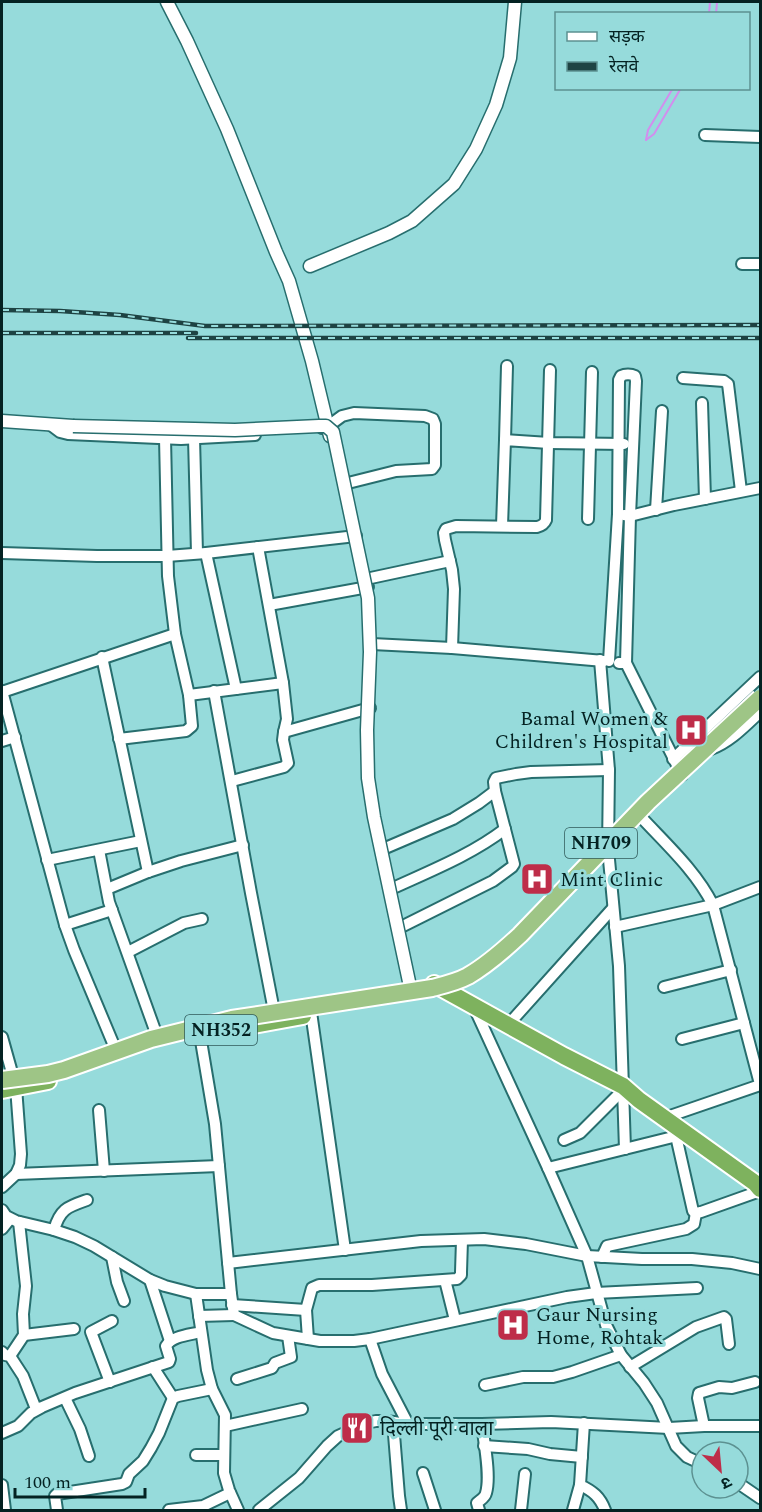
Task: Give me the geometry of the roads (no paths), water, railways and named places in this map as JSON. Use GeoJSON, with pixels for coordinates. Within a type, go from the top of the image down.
{"type":"FeatureCollection","features":[{"type":"Feature","properties":{"kind":"highway","name":"NH709"},"geometry":{"type":"LineString","coordinates":[[440,988],[492,956],[607,843],[677,767],[760,689]]}},
{"type":"Feature","properties":{"kind":"highway","name":"NH709"},"geometry":{"type":"LineString","coordinates":[[607,843],[641,817],[677,767],[711,749],[760,704]]}},
{"type":"Feature","properties":{"kind":"highway","name":"NH352"},"geometry":{"type":"LineString","coordinates":[[7,1082],[156,1033],[440,988]]}},
{"type":"Feature","properties":{"kind":"highway"},"geometry":{"type":"LineString","coordinates":[[440,988],[623,1088],[664,1118],[681,1135],[755,1183],[760,1190]]}},
{"type":"Feature","properties":{"kind":"highway","name":"NH352"},"geometry":{"type":"LineString","coordinates":[[7,1082],[55,1079],[199,1028],[274,1011],[310,1010]]}},
{"type":"Feature","properties":{"kind":"main road"},"geometry":{"type":"LineString","coordinates":[[7,1082],[56,1072],[151,1039],[232,1018],[412,992],[468,976],[520,935],[648,802],[760,698]]}},
{"type":"Feature","properties":{"kind":"street"},"geometry":{"type":"LineString","coordinates":[[167,2],[187,40],[227,129],[289,281],[344,484],[367,583],[372,644],[368,770],[412,992]]}},
{"type":"Feature","properties":{"kind":"street"},"geometry":{"type":"LineString","coordinates":[[310,266],[412,221],[454,184],[476,149],[496,105],[510,58],[515,2]]}},
{"type":"Feature","properties":{"kind":"street"},"geometry":{"type":"LineString","coordinates":[[705,135],[760,138]]}},
{"type":"Feature","properties":{"kind":"street"},"geometry":{"type":"LineString","coordinates":[[742,264],[760,264]]}},
{"type":"Feature","properties":{"kind":"street"},"geometry":{"type":"LineString","coordinates":[[502,526],[507,366]]}},
{"type":"Feature","properties":{"kind":"street"},"geometry":{"type":"LineString","coordinates":[[452,648],[454,589],[444,533],[446,529],[456,526],[537,527],[545,524],[550,370]]}},
{"type":"Feature","properties":{"kind":"street"},"geometry":{"type":"LineString","coordinates":[[588,519],[592,372]]}},
{"type":"Feature","properties":{"kind":"street"},"geometry":{"type":"LineString","coordinates":[[625,1149],[619,966],[607,843],[609,770],[604,661],[618,514],[620,380],[623,375],[632,375],[636,378],[626,663],[677,767],[760,677]]}},
{"type":"Feature","properties":{"kind":"street"},"geometry":{"type":"LineString","coordinates":[[683,378],[724,381],[728,384],[741,491]]}},
{"type":"Feature","properties":{"kind":"street"},"geometry":{"type":"LineString","coordinates":[[702,403],[705,499]]}},
{"type":"Feature","properties":{"kind":"street"},"geometry":{"type":"LineString","coordinates":[[656,510],[662,411]]}},
{"type":"Feature","properties":{"kind":"street"},"geometry":{"type":"LineString","coordinates":[[52,426],[68,434],[194,438],[316,430],[327,427],[342,416],[354,413],[425,416],[434,419],[435,465],[432,468],[396,471],[344,484]]}},
{"type":"Feature","properties":{"kind":"street"},"geometry":{"type":"LineString","coordinates":[[2,421],[52,426],[249,430],[326,426],[333,432],[368,598],[370,652],[368,778],[374,817],[412,992]]}},
{"type":"Feature","properties":{"kind":"street"},"geometry":{"type":"LineString","coordinates":[[119,739],[186,731],[190,729],[193,721],[175,634],[167,556],[165,438]]}},
{"type":"Feature","properties":{"kind":"street"},"geometry":{"type":"LineString","coordinates":[[194,438],[201,553],[236,689]]}},
{"type":"Feature","properties":{"kind":"street"},"geometry":{"type":"LineString","coordinates":[[505,440],[633,444]]}},
{"type":"Feature","properties":{"kind":"street"},"geometry":{"type":"LineString","coordinates":[[618,514],[630,516],[760,488]]}},
{"type":"Feature","properties":{"kind":"street"},"geometry":{"type":"LineString","coordinates":[[2,553],[167,556],[356,536]]}},
{"type":"Feature","properties":{"kind":"street"},"geometry":{"type":"LineString","coordinates":[[231,781],[287,766],[288,759],[283,740],[287,719],[283,683],[258,547]]}},
{"type":"Feature","properties":{"kind":"street"},"geometry":{"type":"LineString","coordinates":[[269,605],[450,561]]}},
{"type":"Feature","properties":{"kind":"street"},"geometry":{"type":"LineString","coordinates":[[115,1048],[65,925],[2,692],[175,634]]}},
{"type":"Feature","properties":{"kind":"street"},"geometry":{"type":"LineString","coordinates":[[372,644],[452,648],[626,663]]}},
{"type":"Feature","properties":{"kind":"street"},"geometry":{"type":"LineString","coordinates":[[102,657],[148,872]]}},
{"type":"Feature","properties":{"kind":"street"},"geometry":{"type":"LineString","coordinates":[[189,695],[283,683]]}},
{"type":"Feature","properties":{"kind":"street"},"geometry":{"type":"LineString","coordinates":[[214,691],[250,893],[274,1011]]}},
{"type":"Feature","properties":{"kind":"street"},"geometry":{"type":"LineString","coordinates":[[284,732],[370,708]]}},
{"type":"Feature","properties":{"kind":"street"},"geometry":{"type":"LineString","coordinates":[[711,749],[730,739],[760,712]]}},
{"type":"Feature","properties":{"kind":"street"},"geometry":{"type":"LineString","coordinates":[[2,741],[15,737]]}},
{"type":"Feature","properties":{"kind":"street"},"geometry":{"type":"LineString","coordinates":[[399,928],[493,881],[514,864],[494,780],[500,776],[531,772],[609,770]]}},
{"type":"Feature","properties":{"kind":"street"},"geometry":{"type":"LineString","coordinates":[[383,849],[453,819],[495,791]]}},
{"type":"Feature","properties":{"kind":"street"},"geometry":{"type":"LineString","coordinates":[[641,817],[696,878],[713,905],[744,1023],[755,1045],[760,1085],[664,1118]]}},
{"type":"Feature","properties":{"kind":"street"},"geometry":{"type":"LineString","coordinates":[[391,889],[467,853],[505,829]]}},
{"type":"Feature","properties":{"kind":"street"},"geometry":{"type":"LineString","coordinates":[[47,860],[141,841]]}},
{"type":"Feature","properties":{"kind":"street"},"geometry":{"type":"LineString","coordinates":[[107,889],[181,861],[243,845]]}},
{"type":"Feature","properties":{"kind":"street"},"geometry":{"type":"LineString","coordinates":[[99,850],[112,910],[156,1033]]}},
{"type":"Feature","properties":{"kind":"street"},"geometry":{"type":"LineString","coordinates":[[615,927],[713,905],[760,887]]}},
{"type":"Feature","properties":{"kind":"street"},"geometry":{"type":"LineString","coordinates":[[508,1025],[614,908]]}},
{"type":"Feature","properties":{"kind":"street"},"geometry":{"type":"LineString","coordinates":[[65,925],[112,910]]}},
{"type":"Feature","properties":{"kind":"street"},"geometry":{"type":"LineString","coordinates":[[128,952],[184,923],[202,918]]}},
{"type":"Feature","properties":{"kind":"street"},"geometry":{"type":"LineString","coordinates":[[664,987],[731,970]]}},
{"type":"Feature","properties":{"kind":"street"},"geometry":{"type":"LineString","coordinates":[[472,1005],[587,1256],[606,1325],[621,1355],[657,1402],[676,1446],[690,1458]]}},
{"type":"Feature","properties":{"kind":"street"},"geometry":{"type":"LineString","coordinates":[[310,1010],[345,1250]]}},
{"type":"Feature","properties":{"kind":"street"},"geometry":{"type":"LineString","coordinates":[[682,1040],[744,1023]]}},
{"type":"Feature","properties":{"kind":"street"},"geometry":{"type":"LineString","coordinates":[[199,1028],[215,1124],[232,1305]]}},
{"type":"Feature","properties":{"kind":"street"},"geometry":{"type":"LineString","coordinates":[[2,1037],[7,1082],[21,1154],[16,1174],[2,1187]]}},
{"type":"Feature","properties":{"kind":"street"},"geometry":{"type":"LineString","coordinates":[[564,1140],[580,1133],[623,1088]]}},
{"type":"Feature","properties":{"kind":"street"},"geometry":{"type":"LineString","coordinates":[[99,1110],[104,1171]]}},
{"type":"Feature","properties":{"kind":"street"},"geometry":{"type":"LineString","coordinates":[[548,1168],[681,1135],[691,1207],[696,1213]]}},
{"type":"Feature","properties":{"kind":"street"},"geometry":{"type":"LineString","coordinates":[[16,1174],[219,1166]]}},
{"type":"Feature","properties":{"kind":"street"},"geometry":{"type":"LineString","coordinates":[[696,1213],[760,1190]]}},
{"type":"Feature","properties":{"kind":"street"},"geometry":{"type":"LineString","coordinates":[[54,1230],[64,1210],[87,1200]]}},
{"type":"Feature","properties":{"kind":"street"},"geometry":{"type":"LineString","coordinates":[[2,1210],[6,1216],[15,1220],[54,1230],[94,1245],[165,1287],[232,1305],[306,1310]]}},
{"type":"Feature","properties":{"kind":"street"},"geometry":{"type":"LineString","coordinates":[[602,1257],[607,1246],[686,1229],[694,1224],[696,1213]]}},
{"type":"Feature","properties":{"kind":"street"},"geometry":{"type":"LineString","coordinates":[[2,1229],[15,1220]]}},
{"type":"Feature","properties":{"kind":"street"},"geometry":{"type":"LineString","coordinates":[[15,1220],[26,1286],[23,1314],[24,1335]]}},
{"type":"Feature","properties":{"kind":"street"},"geometry":{"type":"LineString","coordinates":[[228,1263],[421,1241],[484,1239],[526,1244],[587,1256],[642,1259],[692,1258],[760,1269]]}},
{"type":"Feature","properties":{"kind":"street"},"geometry":{"type":"LineString","coordinates":[[308,1339],[306,1310],[312,1288],[319,1285],[372,1285],[457,1279],[461,1275],[462,1240]]}},
{"type":"Feature","properties":{"kind":"street"},"geometry":{"type":"LineString","coordinates":[[112,1257],[124,1301]]}},
{"type":"Feature","properties":{"kind":"street"},"geometry":{"type":"LineString","coordinates":[[150,1280],[170,1341]]}},
{"type":"Feature","properties":{"kind":"street"},"geometry":{"type":"LineString","coordinates":[[445,1280],[455,1320]]}},
{"type":"Feature","properties":{"kind":"street"},"geometry":{"type":"LineString","coordinates":[[232,1305],[273,1333],[333,1342],[370,1339],[567,1297],[596,1293],[697,1288]]}},
{"type":"Feature","properties":{"kind":"street"},"geometry":{"type":"LineString","coordinates":[[196,1294],[207,1370],[212,1389],[225,1415],[224,1473],[238,1510]]}},
{"type":"Feature","properties":{"kind":"street"},"geometry":{"type":"LineString","coordinates":[[199,1316],[232,1305]]}},
{"type":"Feature","properties":{"kind":"street"},"geometry":{"type":"LineString","coordinates":[[630,1367],[696,1327],[724,1317],[729,1344]]}},
{"type":"Feature","properties":{"kind":"street"},"geometry":{"type":"LineString","coordinates":[[110,1382],[91,1332],[112,1321]]}},
{"type":"Feature","properties":{"kind":"street"},"geometry":{"type":"LineString","coordinates":[[36,1409],[24,1376],[6,1354],[24,1335],[74,1329]]}},
{"type":"Feature","properties":{"kind":"street"},"geometry":{"type":"LineString","coordinates":[[2,1433],[18,1426],[36,1409],[170,1360],[166,1346],[170,1341],[201,1332]]}},
{"type":"Feature","properties":{"kind":"street"},"geometry":{"type":"LineString","coordinates":[[237,1379],[272,1368],[275,1362],[291,1357],[288,1336]]}},
{"type":"Feature","properties":{"kind":"street"},"geometry":{"type":"LineString","coordinates":[[370,1339],[382,1374],[408,1424]]}},
{"type":"Feature","properties":{"kind":"street"},"geometry":{"type":"LineString","coordinates":[[485,1385],[515,1378],[553,1377],[621,1355]]}},
{"type":"Feature","properties":{"kind":"street"},"geometry":{"type":"LineString","coordinates":[[153,1367],[173,1398]]}},
{"type":"Feature","properties":{"kind":"street"},"geometry":{"type":"LineString","coordinates":[[704,1426],[699,1393],[719,1387],[732,1388],[755,1382]]}},
{"type":"Feature","properties":{"kind":"street"},"geometry":{"type":"LineString","coordinates":[[57,1510],[55,1496],[57,1494],[126,1482],[129,1474],[138,1468],[151,1448],[173,1398],[212,1389]]}},
{"type":"Feature","properties":{"kind":"street"},"geometry":{"type":"LineString","coordinates":[[65,1398],[89,1455]]}},
{"type":"Feature","properties":{"kind":"street"},"geometry":{"type":"LineString","coordinates":[[225,1426],[302,1409]]}},
{"type":"Feature","properties":{"kind":"street"},"geometry":{"type":"LineString","coordinates":[[259,1510],[299,1478],[338,1436],[366,1423],[376,1421],[408,1424],[551,1422],[669,1428],[760,1426]]}},
{"type":"Feature","properties":{"kind":"street"},"geometry":{"type":"LineString","coordinates":[[393,1422],[401,1510]]}},
{"type":"Feature","properties":{"kind":"street"},"geometry":{"type":"LineString","coordinates":[[573,1510],[580,1485],[584,1423]]}},
{"type":"Feature","properties":{"kind":"street"},"geometry":{"type":"LineString","coordinates":[[479,1510],[477,1503],[484,1497],[486,1490],[482,1424]]}},
{"type":"Feature","properties":{"kind":"street"},"geometry":{"type":"LineString","coordinates":[[484,1446],[528,1449],[582,1457]]}},
{"type":"Feature","properties":{"kind":"street"},"geometry":{"type":"LineString","coordinates":[[196,1455],[224,1455]]}},
{"type":"Feature","properties":{"kind":"street"},"geometry":{"type":"LineString","coordinates":[[423,1473],[435,1510]]}},
{"type":"Feature","properties":{"kind":"street"},"geometry":{"type":"LineString","coordinates":[[521,1510],[525,1474]]}},
{"type":"Feature","properties":{"kind":"street"},"geometry":{"type":"LineString","coordinates":[[2,1485],[5,1510]]}},
{"type":"Feature","properties":{"kind":"street"},"geometry":{"type":"LineString","coordinates":[[580,1485],[592,1490],[602,1502],[605,1510]]}},
{"type":"Feature","properties":{"kind":"street"},"geometry":{"type":"LineString","coordinates":[[168,1510],[203,1506],[230,1493]]}},
{"type":"Feature","properties":{"kind":"waterway"},"geometry":{"type":"LineString","coordinates":[[709,12],[710,2]]}},
{"type":"Feature","properties":{"kind":"waterway"},"geometry":{"type":"LineString","coordinates":[[716,12],[717,2]]}},
{"type":"Feature","properties":{"kind":"waterway"},"geometry":{"type":"LineString","coordinates":[[646,140],[648,130],[672,90]]}},
{"type":"Feature","properties":{"kind":"waterway"},"geometry":{"type":"LineString","coordinates":[[646,140],[654,134],[680,90]]}},
{"type":"Feature","properties":{"kind":"railway"},"geometry":{"type":"LineString","coordinates":[[2,310],[120,315],[205,326],[760,325]]}},
{"type":"Feature","properties":{"kind":"railway"},"geometry":{"type":"LineString","coordinates":[[2,333],[196,333]]}},
{"type":"Feature","properties":{"kind":"railway"},"geometry":{"type":"LineString","coordinates":[[188,338],[760,338]]}},
{"type":"Feature","properties":{"kind":"place","name":"Bamal Women & Children's Hospital"},"geometry":{"type":"Point","coordinates":[691,730]}},
{"type":"Feature","properties":{"kind":"place","name":"Mint Clinic"},"geometry":{"type":"Point","coordinates":[537,879]}},
{"type":"Feature","properties":{"kind":"place","name":"Gaur Nursing Home, Rohtak"},"geometry":{"type":"Point","coordinates":[513,1325]}},
{"type":"Feature","properties":{"kind":"place","name":"दिल्ली पूरी वाला"},"geometry":{"type":"Point","coordinates":[357,1428]}}]}
